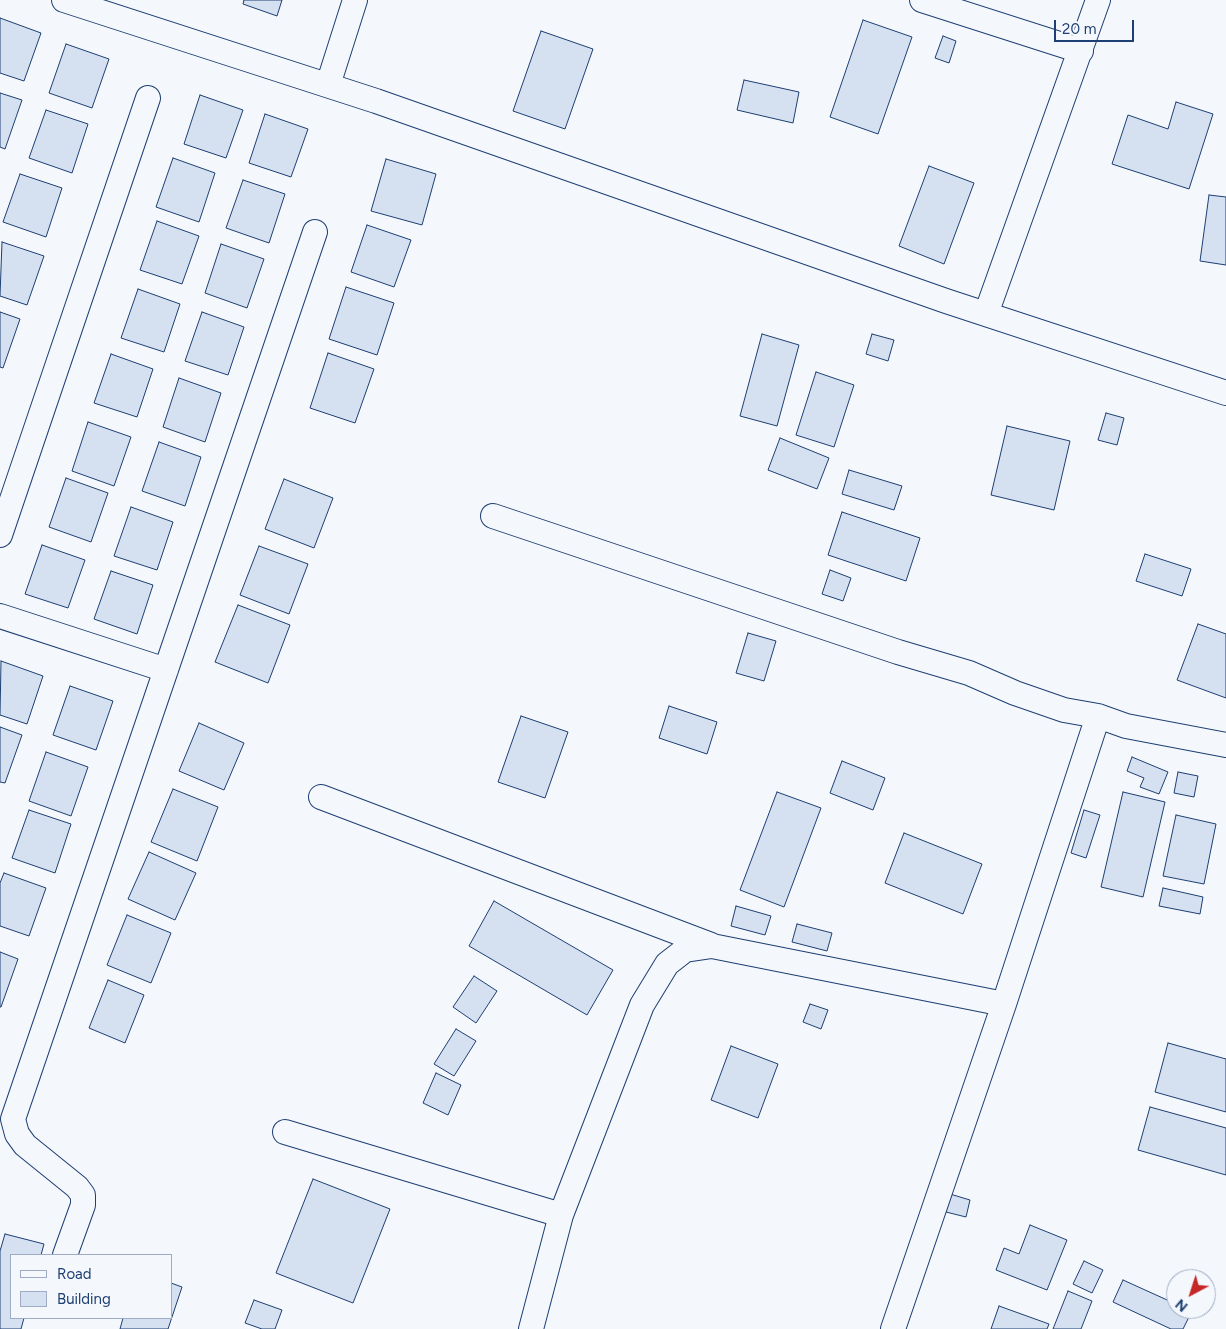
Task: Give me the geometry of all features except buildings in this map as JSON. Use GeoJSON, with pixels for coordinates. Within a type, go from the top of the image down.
{"type":"FeatureCollection","features":[{"type":"Feature","properties":{"kind":"street"},"geometry":{"type":"LineString","coordinates":[[64,0],[328,85],[986,314],[1226,393]]}},
{"type":"Feature","properties":{"kind":"street"},"geometry":{"type":"LineString","coordinates":[[328,85],[355,0]]}},
{"type":"Feature","properties":{"kind":"street"},"geometry":{"type":"LineString","coordinates":[[922,0],[1081,51]]}},
{"type":"Feature","properties":{"kind":"street"},"geometry":{"type":"LineString","coordinates":[[986,314],[1098,0]]}},
{"type":"Feature","properties":{"kind":"street"},"geometry":{"type":"LineString","coordinates":[[0,535],[148,98]]}},
{"type":"Feature","properties":{"kind":"street"},"geometry":{"type":"LineString","coordinates":[[65,1254],[83,1205],[83,1195],[77,1187],[25,1145],[17,1134],[13,1119],[315,232]]}},
{"type":"Feature","properties":{"kind":"street"},"geometry":{"type":"LineString","coordinates":[[493,516],[898,652],[969,673],[1015,693],[1064,710],[1098,716],[1126,726],[1226,745]]}},
{"type":"Feature","properties":{"kind":"street"},"geometry":{"type":"LineString","coordinates":[[0,616],[166,670]]}},
{"type":"Feature","properties":{"kind":"street"},"geometry":{"type":"LineString","coordinates":[[893,1329],[1004,1004],[1098,716]]}},
{"type":"Feature","properties":{"kind":"street"},"geometry":{"type":"LineString","coordinates":[[321,797],[712,946],[1004,1004]]}},
{"type":"Feature","properties":{"kind":"street"},"geometry":{"type":"LineString","coordinates":[[531,1329],[561,1215],[642,1004],[667,964],[685,950],[712,946]]}},
{"type":"Feature","properties":{"kind":"street"},"geometry":{"type":"LineString","coordinates":[[285,1132],[561,1215]]}}]}
